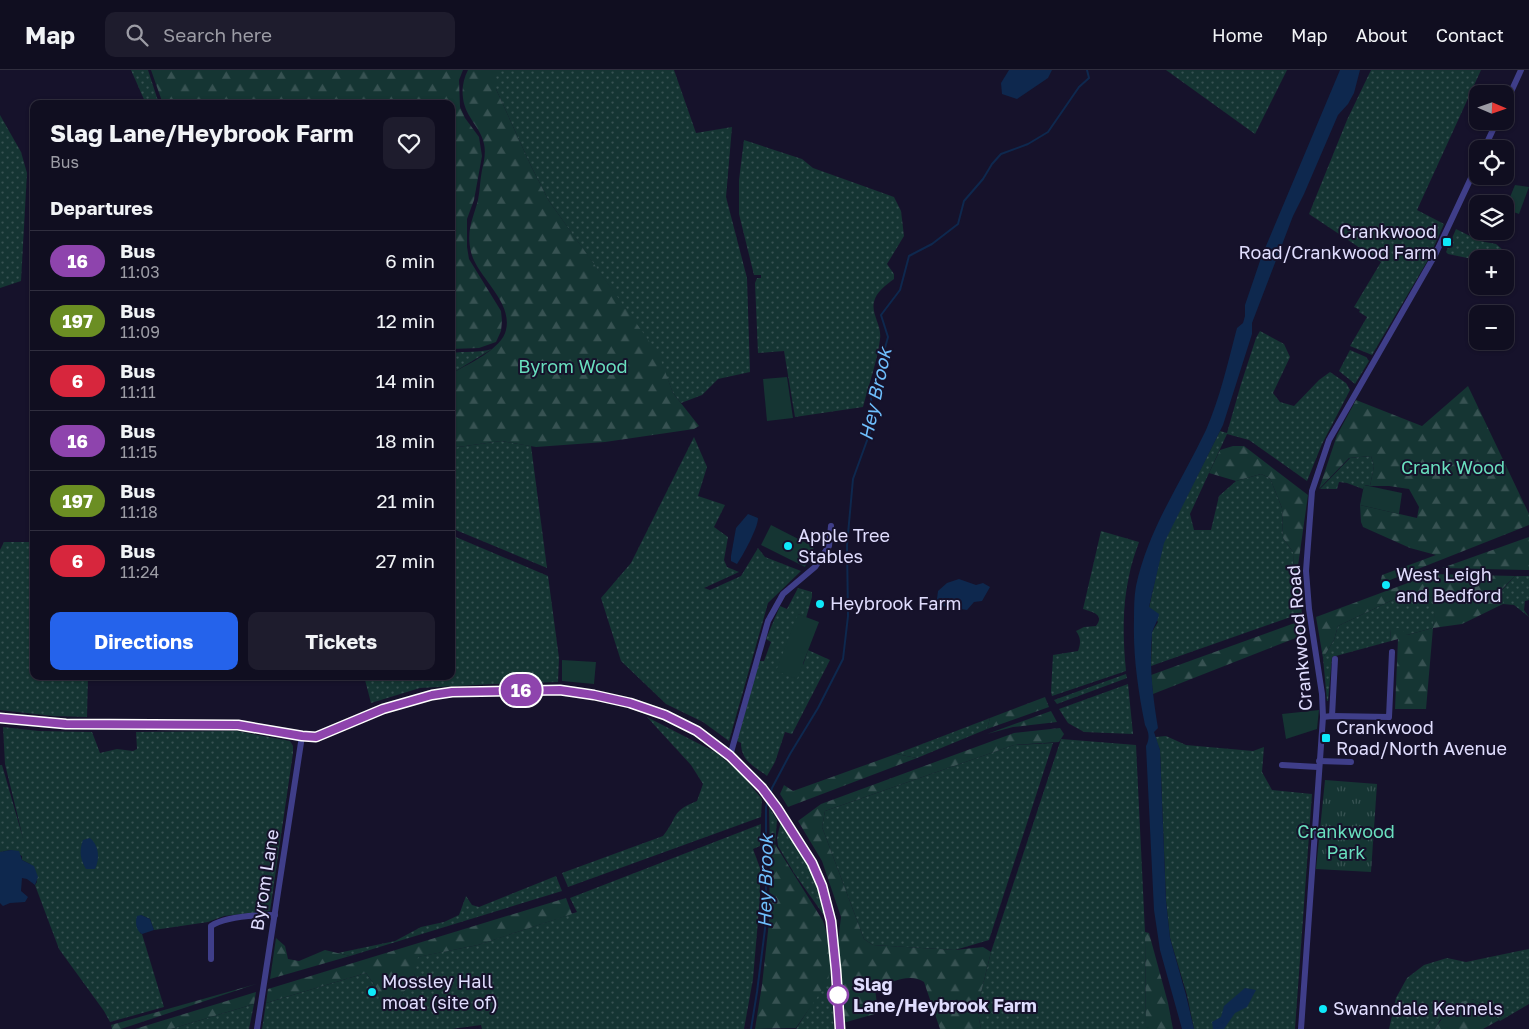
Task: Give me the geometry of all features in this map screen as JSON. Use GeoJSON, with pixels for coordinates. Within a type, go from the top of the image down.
{"type":"FeatureCollection","features":[{"type":"Feature","properties":{"kind":"street"},"geometry":{"type":"LineString","coordinates":[[1514,85],[1521,70]]}},
{"type":"Feature","properties":{"kind":"street","name":"Crankwood Road"},"geometry":{"type":"LineString","coordinates":[[1301,1029],[1318,764],[1323,717],[1322,694],[1309,609],[1306,571],[1312,491],[1329,440],[1435,255],[1469,182]]}},
{"type":"Feature","properties":{"kind":"street"},"geometry":{"type":"LineString","coordinates":[[730,756],[768,621],[783,594],[815,567],[830,546],[831,526]]}},
{"type":"Feature","properties":{"kind":"street"},"geometry":{"type":"LineString","coordinates":[[1323,717],[1389,717],[1392,652]]}},
{"type":"Feature","properties":{"kind":"street"},"geometry":{"type":"LineString","coordinates":[[1332,716],[1335,659]]}},
{"type":"Feature","properties":{"kind":"street"},"geometry":{"type":"LineString","coordinates":[[0,718],[66,724],[238,725],[316,737],[383,709],[432,695],[452,692],[560,690],[630,703],[665,715],[697,731],[730,756],[762,788],[812,863],[828,906],[833,938],[840,1029]]}},
{"type":"Feature","properties":{"kind":"street","name":"Byrom Lane"},"geometry":{"type":"LineString","coordinates":[[257,1029],[302,736]]}},
{"type":"Feature","properties":{"kind":"street"},"geometry":{"type":"LineString","coordinates":[[1282,765],[1351,762]]}},
{"type":"Feature","properties":{"kind":"street"},"geometry":{"type":"LineString","coordinates":[[212,959],[211,926],[242,917],[275,915]]}},
{"type":"Feature","properties":{"kind":"green space"},"geometry":{"type":"Polygon","coordinates":[[[131,70],[148,70],[158,100],[144,100],[131,70]]]}},
{"type":"Feature","properties":{"kind":"green space"},"geometry":{"type":"Polygon","coordinates":[[[151,70],[463,70],[459,80],[460,107],[465,118],[479,137],[482,156],[474,200],[467,219],[467,247],[469,259],[501,311],[501,331],[496,342],[479,348],[455,349],[455,100],[162,100],[151,70]]]}},
{"type":"Feature","properties":{"kind":"green space","name":"Byrom Wood"},"geometry":{"type":"Polygon","coordinates":[[[468,70],[496,70],[496,89],[549,201],[659,355],[673,393],[699,426],[694,429],[605,442],[536,447],[501,441],[455,447],[455,372],[491,350],[498,343],[506,330],[507,319],[500,299],[480,271],[471,252],[469,237],[478,200],[485,150],[482,136],[467,112],[463,100],[465,76],[468,70]]]}},
{"type":"Feature","properties":{"kind":"green space"},"geometry":{"type":"Polygon","coordinates":[[[496,70],[674,70],[696,133],[732,127],[726,197],[747,278],[750,372],[718,379],[702,395],[681,403],[673,393],[658,355],[549,201],[496,89],[496,70]]]}},
{"type":"Feature","properties":{"kind":"green space"},"geometry":{"type":"Polygon","coordinates":[[[1166,70],[1287,70],[1255,134],[1166,70]]]}},
{"type":"Feature","properties":{"kind":"green space"},"geometry":{"type":"Polygon","coordinates":[[[1371,70],[1481,70],[1474,85],[1469,85],[1469,96],[1417,210],[1444,224],[1428,260],[1372,355],[1350,346],[1367,317],[1354,307],[1381,262],[1309,214],[1347,120],[1371,70]]]}},
{"type":"Feature","properties":{"kind":"green space"},"geometry":{"type":"Polygon","coordinates":[[[0,115],[21,152],[27,173],[21,281],[0,288],[0,115]]]}},
{"type":"Feature","properties":{"kind":"green space"},"geometry":{"type":"Polygon","coordinates":[[[744,140],[802,159],[813,168],[894,197],[901,211],[904,236],[887,264],[894,274],[894,279],[879,292],[873,307],[880,339],[863,407],[795,417],[784,351],[758,353],[755,283],[757,278],[761,278],[761,275],[754,275],[739,214],[739,180],[744,140]]]}},
{"type":"Feature","properties":{"kind":"green space"},"geometry":{"type":"Polygon","coordinates":[[[1515,185],[1529,187],[1519,214],[1514,212],[1514,195],[1511,195],[1515,185]]]}},
{"type":"Feature","properties":{"kind":"green space"},"geometry":{"type":"Polygon","coordinates":[[[1456,229],[1469,236],[1469,240],[1496,244],[1503,250],[1469,250],[1469,258],[1446,252],[1456,229]]]}},
{"type":"Feature","properties":{"kind":"green space"},"geometry":{"type":"Polygon","coordinates":[[[1260,331],[1284,344],[1290,357],[1273,393],[1280,402],[1294,406],[1319,380],[1330,372],[1346,383],[1350,390],[1322,444],[1307,481],[1249,440],[1227,434],[1190,514],[1194,530],[1211,530],[1219,496],[1236,481],[1261,474],[1270,478],[1282,508],[1283,538],[1293,552],[1294,589],[1302,613],[1151,666],[1152,632],[1158,622],[1149,608],[1163,543],[1220,431],[1227,433],[1241,384],[1260,331]]]}},
{"type":"Feature","properties":{"kind":"green space"},"geometry":{"type":"Polygon","coordinates":[[[492,349],[455,372],[455,353],[492,349]]]}},
{"type":"Feature","properties":{"kind":"green space"},"geometry":{"type":"Polygon","coordinates":[[[1350,350],[1366,357],[1369,361],[1355,384],[1339,371],[1350,350]]]}},
{"type":"Feature","properties":{"kind":"green space"},"geometry":{"type":"Polygon","coordinates":[[[787,377],[793,418],[767,421],[763,379],[787,377]]]}},
{"type":"Feature","properties":{"kind":"green space","name":"Crank Wood"},"geometry":{"type":"Polygon","coordinates":[[[1468,386],[1529,514],[1529,525],[1380,584],[1382,575],[1436,555],[1410,548],[1363,527],[1360,505],[1417,518],[1419,507],[1409,489],[1370,486],[1374,466],[1371,456],[1349,458],[1319,489],[1337,435],[1356,400],[1422,426],[1468,386]]]}},
{"type":"Feature","properties":{"kind":"green space"},"geometry":{"type":"Polygon","coordinates":[[[694,437],[707,467],[698,496],[725,505],[714,527],[728,537],[724,560],[727,567],[739,572],[704,588],[710,590],[741,576],[758,548],[765,557],[801,571],[768,603],[729,741],[703,722],[666,704],[621,661],[601,598],[631,563],[694,437]]]}},
{"type":"Feature","properties":{"kind":"green space"},"geometry":{"type":"Polygon","coordinates":[[[501,441],[531,446],[547,568],[455,530],[455,447],[501,441]]]}},
{"type":"Feature","properties":{"kind":"green space"},"geometry":{"type":"Polygon","coordinates":[[[1233,446],[1244,446],[1308,495],[1297,573],[1302,613],[1294,589],[1293,552],[1283,538],[1282,508],[1270,478],[1261,474],[1236,481],[1209,473],[1220,450],[1233,446]]]}},
{"type":"Feature","properties":{"kind":"green space"},"geometry":{"type":"Polygon","coordinates":[[[1371,456],[1374,466],[1370,486],[1365,485],[1363,489],[1339,482],[1337,489],[1320,489],[1350,458],[1371,456]]]}},
{"type":"Feature","properties":{"kind":"green space"},"geometry":{"type":"Polygon","coordinates":[[[1364,485],[1402,493],[1399,514],[1360,505],[1364,485]]]}},
{"type":"Feature","properties":{"kind":"green space","name":"Apple Tree Stables"},"geometry":{"type":"Polygon","coordinates":[[[771,525],[814,547],[805,567],[761,545],[771,525]]]}},
{"type":"Feature","properties":{"kind":"green space"},"geometry":{"type":"Polygon","coordinates":[[[1101,531],[1139,542],[1131,568],[1125,600],[1126,671],[1052,696],[1053,655],[1078,651],[1080,641],[1076,631],[1084,627],[1096,626],[1099,619],[1097,614],[1083,609],[1101,531]]]}},
{"type":"Feature","properties":{"kind":"green space"},"geometry":{"type":"Polygon","coordinates":[[[455,537],[548,576],[559,658],[558,682],[420,688],[371,703],[365,680],[455,680],[455,537]]]}},
{"type":"Feature","properties":{"kind":"green space"},"geometry":{"type":"Polygon","coordinates":[[[1529,537],[1529,570],[1442,568],[1529,537]]]}},
{"type":"Feature","properties":{"kind":"green space"},"geometry":{"type":"Polygon","coordinates":[[[4,542],[30,542],[30,680],[88,680],[87,717],[53,716],[0,710],[0,550],[4,542]]]}},
{"type":"Feature","properties":{"kind":"green space"},"geometry":{"type":"Polygon","coordinates":[[[1432,574],[1515,576],[1502,589],[1503,604],[1462,624],[1433,628],[1436,598],[1405,594],[1338,626],[1334,640],[1323,658],[1316,617],[1432,574]]]}},
{"type":"Feature","properties":{"kind":"green space"},"geometry":{"type":"Polygon","coordinates":[[[1515,576],[1529,576],[1529,600],[1525,601],[1524,610],[1529,617],[1514,605],[1503,604],[1502,590],[1515,576]]]}},
{"type":"Feature","properties":{"kind":"green space"},"geometry":{"type":"Polygon","coordinates":[[[798,588],[812,592],[806,618],[798,614],[803,665],[808,650],[830,660],[792,734],[785,732],[775,762],[767,776],[746,759],[741,743],[737,741],[759,661],[764,661],[771,642],[766,639],[780,606],[787,609],[798,588]]]}},
{"type":"Feature","properties":{"kind":"green space"},"geometry":{"type":"Polygon","coordinates":[[[1405,594],[1437,598],[1433,628],[1407,635],[1390,629],[1391,641],[1332,657],[1327,701],[1323,658],[1334,640],[1338,626],[1405,594]]]}},
{"type":"Feature","properties":{"kind":"green space"},"geometry":{"type":"Polygon","coordinates":[[[798,614],[819,622],[797,679],[776,671],[798,614]]]}},
{"type":"Feature","properties":{"kind":"green space"},"geometry":{"type":"Polygon","coordinates":[[[1303,620],[1306,634],[1153,694],[1151,675],[1303,620]]]}},
{"type":"Feature","properties":{"kind":"green space"},"geometry":{"type":"Polygon","coordinates":[[[1400,628],[1407,635],[1433,628],[1426,709],[1395,709],[1398,639],[1391,641],[1390,629],[1400,628]]]}},
{"type":"Feature","properties":{"kind":"green space"},"geometry":{"type":"Polygon","coordinates":[[[562,660],[596,662],[594,684],[562,681],[562,660]]]}},
{"type":"Feature","properties":{"kind":"green space"},"geometry":{"type":"Polygon","coordinates":[[[1126,674],[1127,678],[1057,704],[1054,700],[1126,674]]]}},
{"type":"Feature","properties":{"kind":"green space"},"geometry":{"type":"Polygon","coordinates":[[[1128,684],[1133,734],[1084,732],[1068,723],[1059,709],[1128,684]]]}},
{"type":"Feature","properties":{"kind":"green space"},"geometry":{"type":"Polygon","coordinates":[[[1045,697],[1049,707],[987,729],[990,718],[1045,697]]]}},
{"type":"Feature","properties":{"kind":"green space"},"geometry":{"type":"Polygon","coordinates":[[[1319,710],[1317,729],[1286,739],[1282,714],[1319,710]]]}},
{"type":"Feature","properties":{"kind":"green space"},"geometry":{"type":"Polygon","coordinates":[[[1051,711],[1057,722],[1013,727],[987,734],[1051,711]]]}},
{"type":"Feature","properties":{"kind":"green space"},"geometry":{"type":"Polygon","coordinates":[[[647,717],[717,753],[741,774],[762,799],[761,817],[568,887],[562,873],[663,836],[676,815],[683,808],[697,801],[703,784],[691,765],[647,717]]]}},
{"type":"Feature","properties":{"kind":"green space"},"geometry":{"type":"Polygon","coordinates":[[[990,718],[987,729],[917,758],[896,754],[990,718]]]}},
{"type":"Feature","properties":{"kind":"green space"},"geometry":{"type":"Polygon","coordinates":[[[3,727],[39,731],[92,732],[100,753],[117,749],[133,751],[137,749],[136,732],[237,731],[290,741],[293,746],[293,753],[270,911],[224,916],[208,922],[154,930],[150,919],[141,915],[140,933],[142,934],[164,1007],[110,1022],[59,949],[35,885],[37,882],[30,864],[22,860],[22,856],[11,850],[0,852],[0,765],[2,765],[23,838],[5,764],[3,727]]]}},
{"type":"Feature","properties":{"kind":"green space"},"geometry":{"type":"Polygon","coordinates":[[[1060,728],[1064,734],[1059,742],[1014,745],[825,811],[822,827],[864,939],[873,945],[955,950],[983,947],[991,952],[977,1009],[981,1029],[940,1029],[924,982],[913,978],[900,979],[875,988],[878,1013],[843,1023],[838,942],[841,917],[822,861],[798,821],[821,804],[1014,733],[1060,728]]]}},
{"type":"Feature","properties":{"kind":"green space"},"geometry":{"type":"Polygon","coordinates":[[[1166,736],[1186,745],[1253,751],[1264,747],[1262,772],[1272,790],[1312,794],[1295,1029],[1194,1029],[1187,995],[1170,938],[1166,901],[1160,750],[1155,737],[1166,736]]]}},
{"type":"Feature","properties":{"kind":"green space"},"geometry":{"type":"Polygon","coordinates":[[[1061,739],[1136,745],[1145,932],[1146,1029],[981,1029],[977,1009],[991,952],[1061,739]]]}},
{"type":"Feature","properties":{"kind":"green space"},"geometry":{"type":"Polygon","coordinates":[[[1053,743],[989,940],[955,950],[873,945],[864,939],[822,827],[825,811],[1014,745],[1053,743]]]}},
{"type":"Feature","properties":{"kind":"green space"},"geometry":{"type":"Polygon","coordinates":[[[896,754],[917,758],[788,807],[780,794],[784,785],[793,791],[896,754]]]}},
{"type":"Feature","properties":{"kind":"green space","name":"Crankwood Park"},"geometry":{"type":"Polygon","coordinates":[[[1325,780],[1377,784],[1371,872],[1316,869],[1325,780]]]}},
{"type":"Feature","properties":{"kind":"green space"},"geometry":{"type":"Polygon","coordinates":[[[769,807],[777,820],[775,844],[770,850],[769,807]]]}},
{"type":"Feature","properties":{"kind":"green space"},"geometry":{"type":"Polygon","coordinates":[[[781,821],[797,845],[809,869],[828,921],[794,873],[778,846],[777,838],[781,821]]]}},
{"type":"Feature","properties":{"kind":"green space"},"geometry":{"type":"Polygon","coordinates":[[[761,824],[760,846],[753,849],[760,868],[760,897],[753,979],[744,1029],[482,1029],[481,1025],[452,1029],[262,1029],[266,1003],[366,973],[376,987],[382,1006],[394,1010],[414,978],[417,957],[478,945],[577,912],[570,898],[761,824]]]}},
{"type":"Feature","properties":{"kind":"green space"},"geometry":{"type":"Polygon","coordinates":[[[775,844],[823,921],[829,946],[830,971],[820,992],[796,1028],[755,1029],[769,922],[770,850],[775,844]]]}},
{"type":"Feature","properties":{"kind":"green space"},"geometry":{"type":"Polygon","coordinates":[[[556,876],[562,891],[350,956],[338,953],[395,941],[421,927],[444,922],[459,915],[466,896],[472,905],[479,907],[556,876]]]}},
{"type":"Feature","properties":{"kind":"green space"},"geometry":{"type":"Polygon","coordinates":[[[566,898],[572,914],[478,945],[418,957],[414,978],[401,996],[395,1010],[382,1006],[376,987],[366,973],[266,1003],[268,989],[566,898]]]}},
{"type":"Feature","properties":{"kind":"green space"},"geometry":{"type":"Polygon","coordinates":[[[1145,932],[1149,933],[1173,1029],[1146,1029],[1145,932]]]}},
{"type":"Feature","properties":{"kind":"green space"},"geometry":{"type":"Polygon","coordinates":[[[276,938],[285,946],[288,959],[299,961],[325,950],[350,956],[270,979],[276,938]]]}},
{"type":"Feature","properties":{"kind":"green space"},"geometry":{"type":"Polygon","coordinates":[[[1529,949],[1529,1004],[1500,1021],[1487,1006],[1472,999],[1440,1020],[1435,1029],[1389,1029],[1396,998],[1407,978],[1424,965],[1447,958],[1466,962],[1529,949]]]}},
{"type":"Feature","properties":{"kind":"green space"},"geometry":{"type":"Polygon","coordinates":[[[830,971],[834,1029],[796,1029],[822,988],[830,971]]]}},
{"type":"Feature","properties":{"kind":"green space"},"geometry":{"type":"Polygon","coordinates":[[[256,984],[121,1029],[112,1029],[111,1025],[256,984]]]}},
{"type":"Feature","properties":{"kind":"green space"},"geometry":{"type":"Polygon","coordinates":[[[256,992],[254,1004],[171,1029],[135,1029],[256,992]]]}},
{"type":"Feature","properties":{"kind":"green space"},"geometry":{"type":"Polygon","coordinates":[[[1472,999],[1487,1006],[1499,1020],[1483,1029],[1435,1029],[1450,1010],[1472,999]]]}},
{"type":"Feature","properties":{"kind":"green space"},"geometry":{"type":"Polygon","coordinates":[[[254,1004],[249,1029],[171,1029],[254,1004]]]}},
{"type":"Feature","properties":{"kind":"water"},"geometry":{"type":"Polygon","coordinates":[[[1009,70],[1052,70],[1048,78],[1017,99],[1002,94],[1001,83],[1009,70]]]}},
{"type":"Feature","properties":{"kind":"water"},"geometry":{"type":"Polygon","coordinates":[[[1340,70],[1360,70],[1354,93],[1348,104],[1338,115],[1293,216],[1252,323],[1252,334],[1223,425],[1164,543],[1149,607],[1159,614],[1152,632],[1151,670],[1158,728],[1154,732],[1160,750],[1166,901],[1170,938],[1194,1029],[1182,1029],[1160,950],[1154,910],[1146,746],[1148,736],[1140,699],[1134,647],[1136,586],[1141,565],[1157,525],[1211,418],[1237,328],[1243,323],[1245,305],[1261,258],[1340,70]]]}},
{"type":"Feature","properties":{"kind":"water"},"geometry":{"type":"Polygon","coordinates":[[[748,514],[758,518],[756,528],[737,564],[731,561],[736,528],[748,514]]]}},
{"type":"Feature","properties":{"kind":"water"},"geometry":{"type":"Polygon","coordinates":[[[959,579],[976,585],[983,583],[990,587],[982,601],[974,602],[967,610],[942,606],[937,599],[938,591],[947,583],[959,579]]]}},
{"type":"Feature","properties":{"kind":"water"},"geometry":{"type":"Polygon","coordinates":[[[90,838],[98,852],[98,861],[95,869],[86,869],[82,862],[81,848],[83,840],[90,838]]]}},
{"type":"Feature","properties":{"kind":"water"},"geometry":{"type":"Polygon","coordinates":[[[19,851],[22,860],[34,866],[38,877],[35,885],[22,878],[21,891],[28,897],[25,902],[10,903],[3,906],[0,903],[0,852],[19,851]]]}},
{"type":"Feature","properties":{"kind":"water"},"geometry":{"type":"Polygon","coordinates":[[[141,915],[150,919],[154,930],[140,933],[136,926],[136,921],[137,916],[141,915]]]}},
{"type":"Feature","properties":{"kind":"water"},"geometry":{"type":"Polygon","coordinates":[[[1245,988],[1256,990],[1247,1007],[1235,1013],[1224,1029],[1213,1029],[1212,1022],[1221,1017],[1224,1006],[1245,988]]]}},
{"type":"Feature","properties":{"kind":"waterway","name":"Hey Brook"},"geometry":{"type":"LineString","coordinates":[[770,796],[772,788],[790,754],[818,708],[843,659],[848,616],[847,545],[853,479],[873,424],[871,398],[888,337],[881,315],[900,290],[909,256],[932,244],[958,224],[964,201],[1001,154],[1028,144],[1048,132],[1079,87],[1089,78],[1087,70]]}},
{"type":"Feature","properties":{"kind":"waterway","name":"Hey Brook"},"geometry":{"type":"LineString","coordinates":[[751,1029],[766,921],[766,807],[768,800]]}},
{"type":"Feature","properties":{"kind":"bus line","name":"16"},"geometry":{"type":"LineString","coordinates":[[0,718],[27,722],[66,724],[238,725],[316,737],[383,709],[414,699],[452,692],[507,690],[560,690],[576,692],[630,703],[665,715],[697,731],[715,743],[762,788],[788,824],[812,863],[822,886],[831,921],[840,1029]]}},
{"type":"Feature","properties":{"kind":"place","name":"Crankwood Road/Crankwood Farm"},"geometry":{"type":"Point","coordinates":[1447,242]}},
{"type":"Feature","properties":{"kind":"place","name":"Apple Tree Stables"},"geometry":{"type":"Point","coordinates":[788,546]}},
{"type":"Feature","properties":{"kind":"place","name":"West Leigh and Bedford"},"geometry":{"type":"Point","coordinates":[1386,585]}},
{"type":"Feature","properties":{"kind":"place","name":"Heybrook Farm"},"geometry":{"type":"Point","coordinates":[820,604]}},
{"type":"Feature","properties":{"kind":"place","name":"Crankwood Road/North Avenue"},"geometry":{"type":"Point","coordinates":[1326,738]}},
{"type":"Feature","properties":{"kind":"place","name":"Mossley Hall moat (site of)"},"geometry":{"type":"Point","coordinates":[372,992]}},
{"type":"Feature","properties":{"kind":"place","name":"Slag Lane/Heybrook Farm"},"geometry":{"type":"Point","coordinates":[838,995]}},
{"type":"Feature","properties":{"kind":"place","name":"Swanndale Kennels"},"geometry":{"type":"Point","coordinates":[1323,1009]}}]}
